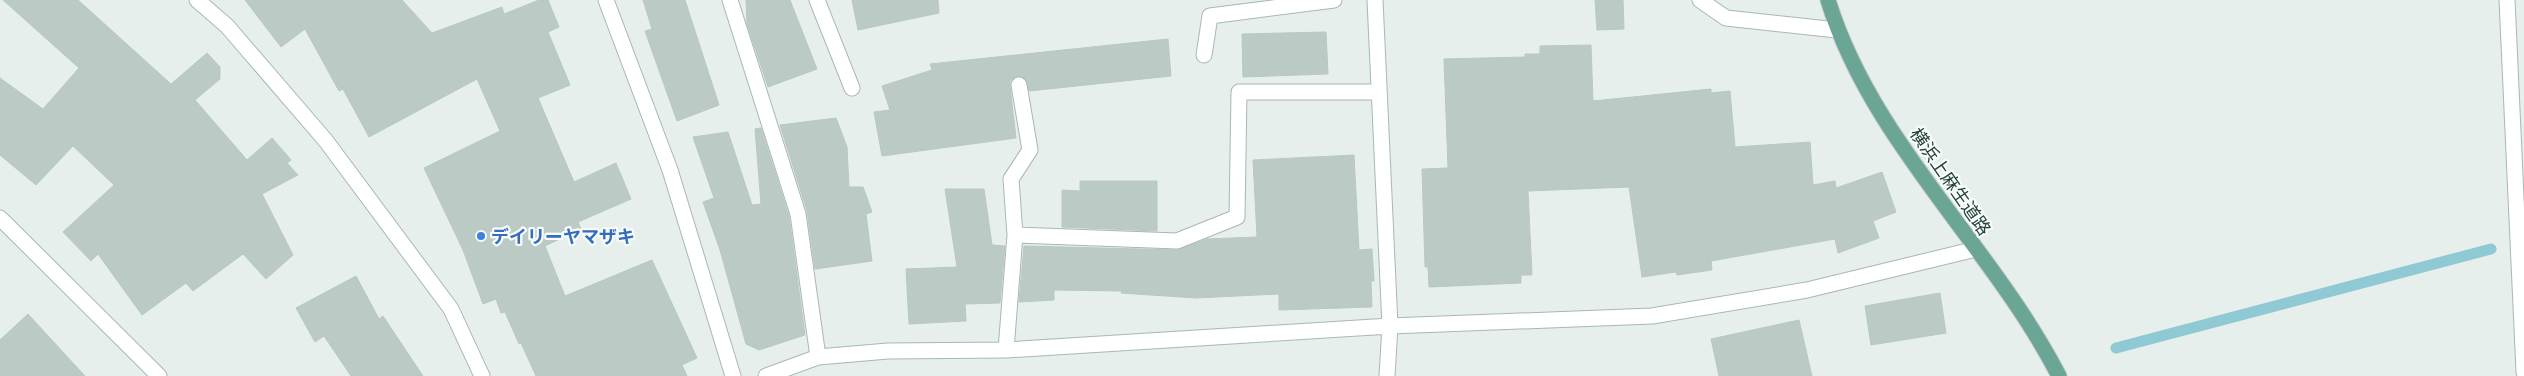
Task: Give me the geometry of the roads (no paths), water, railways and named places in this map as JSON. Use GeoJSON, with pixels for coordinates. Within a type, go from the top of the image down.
{"type":"FeatureCollection","features":[{"type":"Feature","properties":{"kind":"main road","name":"横浜上麻生道路"},"geometry":{"type":"LineString","coordinates":[[1828,0],[1837,30],[1868,96],[2049,356],[2059,376]]}},
{"type":"Feature","properties":{"kind":"street"},"geometry":{"type":"LineString","coordinates":[[196,0],[227,26],[326,141],[451,309],[482,376]]}},
{"type":"Feature","properties":{"kind":"street"},"geometry":{"type":"LineString","coordinates":[[606,0],[670,170],[733,376]]}},
{"type":"Feature","properties":{"kind":"street"},"geometry":{"type":"LineString","coordinates":[[730,0],[798,214],[818,357]]}},
{"type":"Feature","properties":{"kind":"street"},"geometry":{"type":"LineString","coordinates":[[817,0],[852,88]]}},
{"type":"Feature","properties":{"kind":"street"},"geometry":{"type":"LineString","coordinates":[[1204,54],[1210,16],[1334,0]]}},
{"type":"Feature","properties":{"kind":"street"},"geometry":{"type":"LineString","coordinates":[[1375,0],[1390,326],[1387,376]]}},
{"type":"Feature","properties":{"kind":"street"},"geometry":{"type":"LineString","coordinates":[[1700,0],[1726,18],[1837,30]]}},
{"type":"Feature","properties":{"kind":"street"},"geometry":{"type":"LineString","coordinates":[[2507,0],[2524,372]]}},
{"type":"Feature","properties":{"kind":"street"},"geometry":{"type":"LineString","coordinates":[[1006,350],[1015,235],[1010,179],[1030,150],[1020,85]]}},
{"type":"Feature","properties":{"kind":"street"},"geometry":{"type":"LineString","coordinates":[[1015,235],[1177,241],[1185,238],[1237,217],[1239,92],[1379,92]]}},
{"type":"Feature","properties":{"kind":"street"},"geometry":{"type":"LineString","coordinates":[[0,218],[159,376]]}},
{"type":"Feature","properties":{"kind":"street"},"geometry":{"type":"LineString","coordinates":[[766,376],[818,357],[888,351],[1006,350],[1390,326],[1652,316],[1807,290],[1976,249]]}},
{"type":"Feature","properties":{"kind":"waterway"},"geometry":{"type":"LineString","coordinates":[[2116,348],[2491,249]]}},
{"type":"Feature","properties":{"kind":"place","name":"デイリーヤマザキ"},"geometry":{"type":"Point","coordinates":[481,236]}}]}
